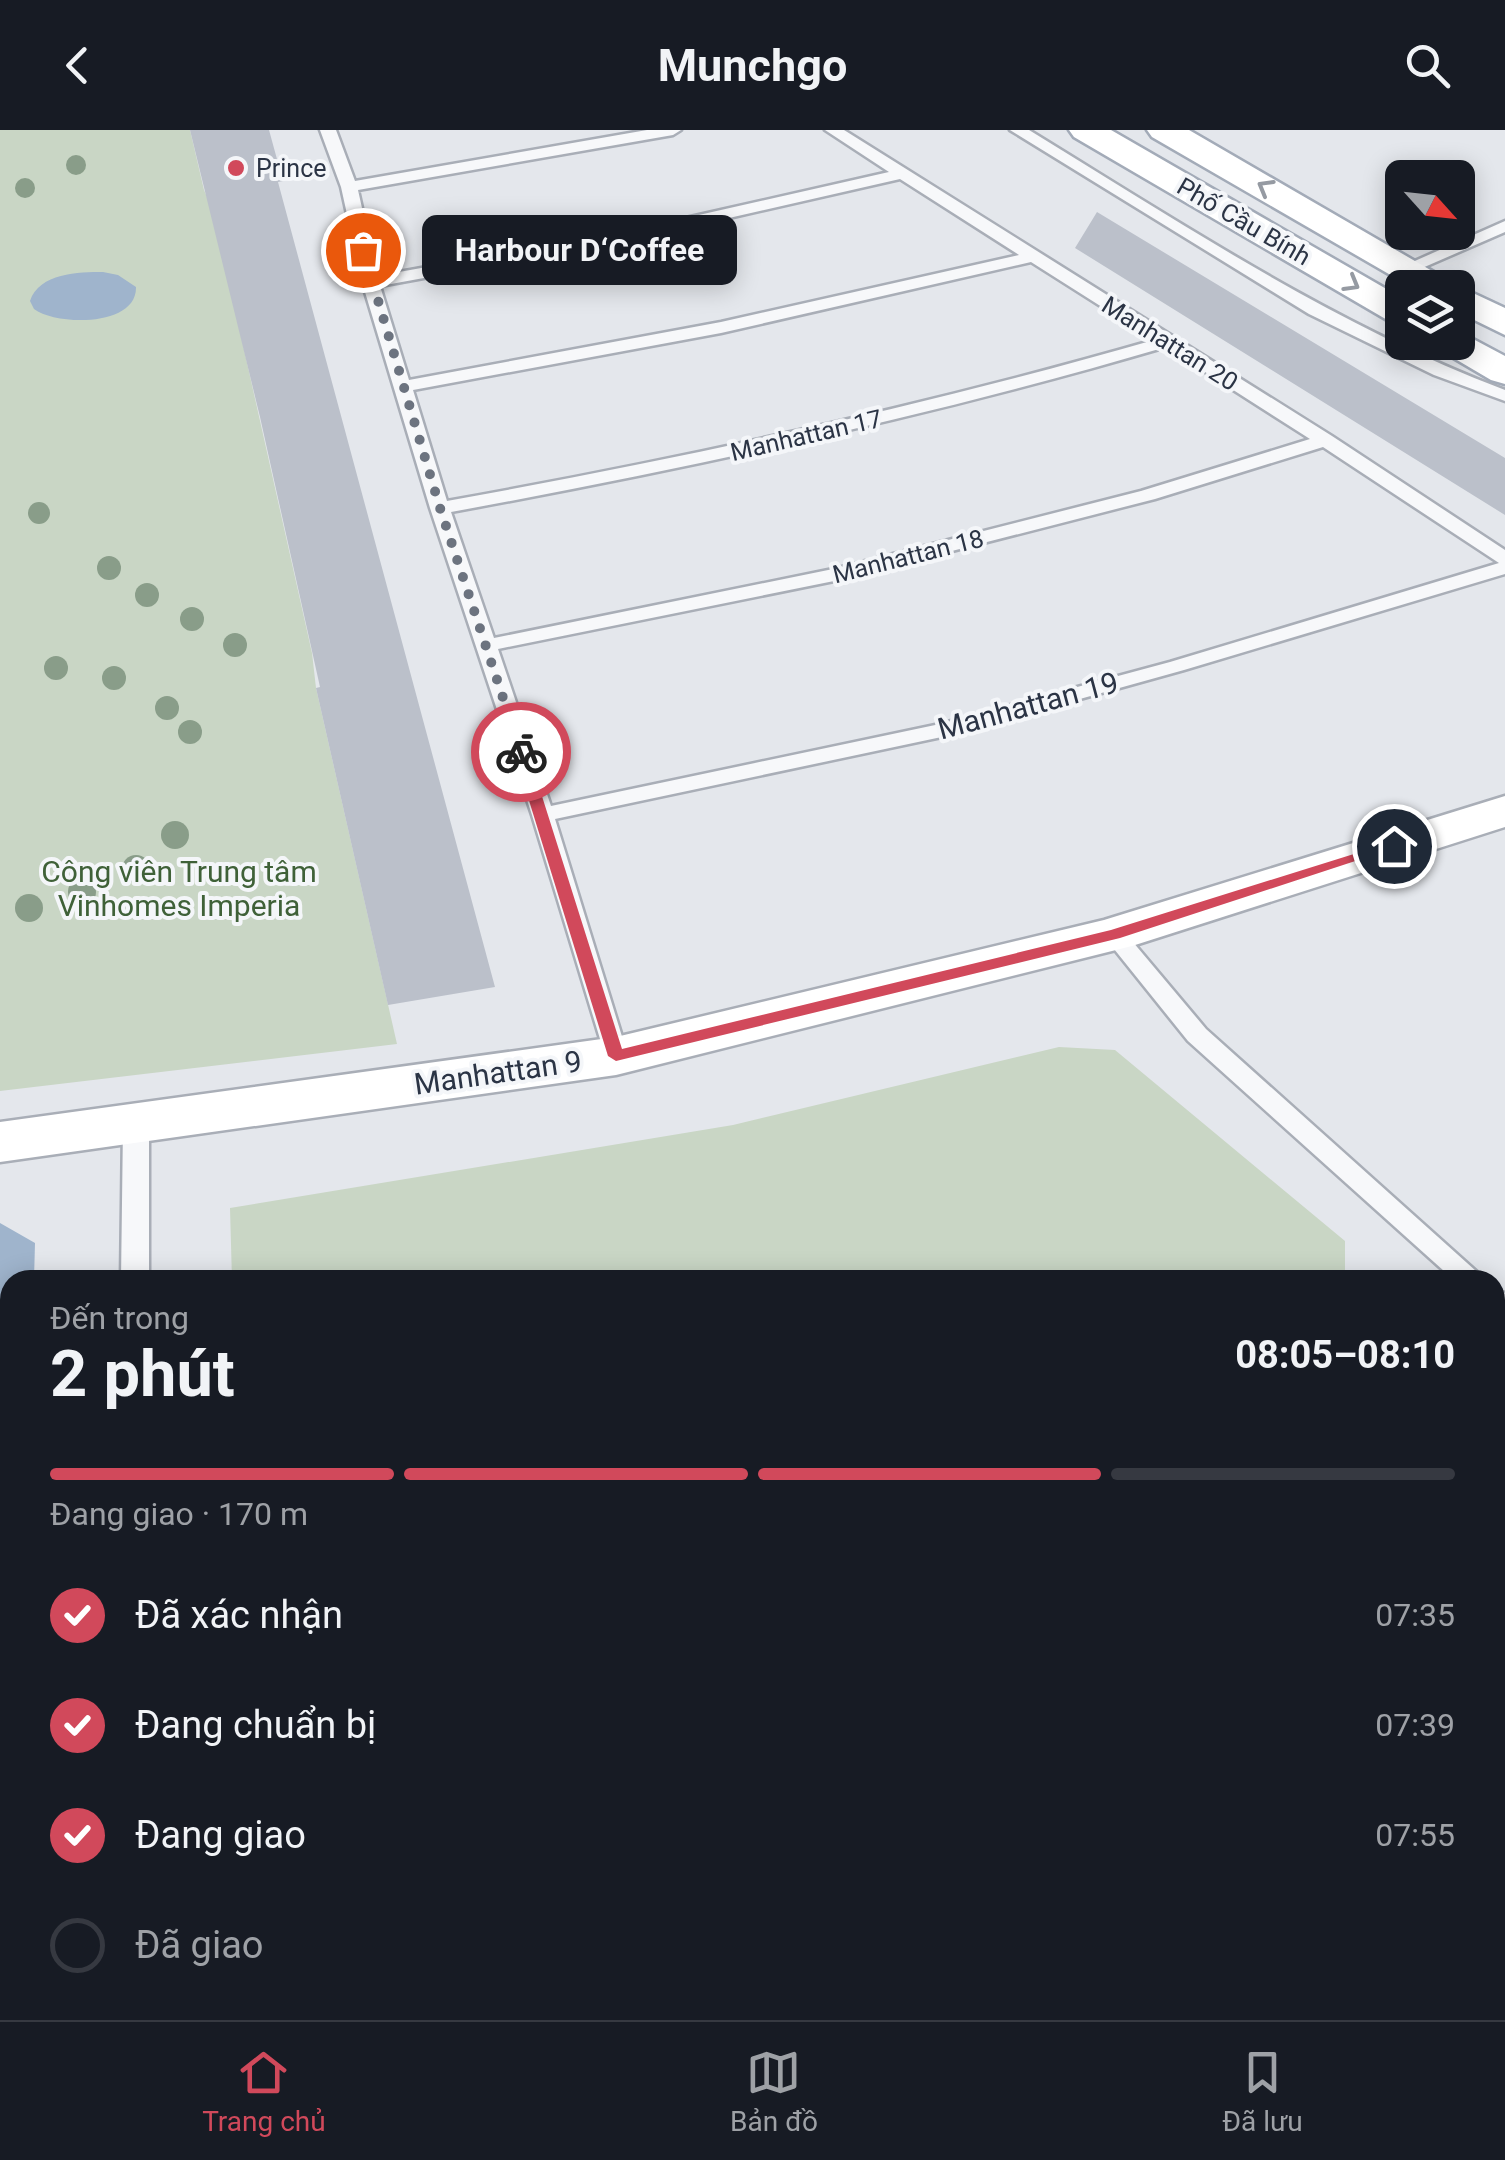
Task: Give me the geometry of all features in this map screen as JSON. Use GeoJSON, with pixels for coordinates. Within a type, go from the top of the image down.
{"type":"FeatureCollection","features":[{"type":"Feature","properties":{"kind":"main road","name":"Phố Cầu Bính"},"geometry":{"type":"LineString","coordinates":[[1086,130],[1385,303]]}},
{"type":"Feature","properties":{"kind":"main road"},"geometry":{"type":"LineString","coordinates":[[1100,130],[1132,156]]}},
{"type":"Feature","properties":{"kind":"main road","name":"Phố Cầu Bính"},"geometry":{"type":"LineString","coordinates":[[1164,130],[1409,270]]}},
{"type":"Feature","properties":{"kind":"main road"},"geometry":{"type":"LineString","coordinates":[[1475,307],[1505,324]]}},
{"type":"Feature","properties":{"kind":"main road"},"geometry":{"type":"LineString","coordinates":[[1475,354],[1505,372]]}},
{"type":"Feature","properties":{"kind":"main road","name":"Manhattan 9"},"geometry":{"type":"LineString","coordinates":[[0,1142],[616,1056],[1114,934],[1503,814]]}},
{"type":"Feature","properties":{"kind":"lane"},"geometry":{"type":"LineString","coordinates":[[328,130],[349,187],[370,282],[440,508],[543,815],[616,1056]]}},
{"type":"Feature","properties":{"kind":"lane"},"geometry":{"type":"LineString","coordinates":[[349,187],[672,130]]}},
{"type":"Feature","properties":{"kind":"lane","name":"Manhattan 20"},"geometry":{"type":"LineString","coordinates":[[833,130],[1325,440],[1505,559]]}},
{"type":"Feature","properties":{"kind":"lane"},"geometry":{"type":"LineString","coordinates":[[1018,130],[1350,330],[1452,378],[1505,396]]}},
{"type":"Feature","properties":{"kind":"lane"},"geometry":{"type":"LineString","coordinates":[[370,282],[522,258],[730,217],[902,174]]}},
{"type":"Feature","properties":{"kind":"lane"},"geometry":{"type":"LineString","coordinates":[[1406,268],[1505,226]]}},
{"type":"Feature","properties":{"kind":"lane"},"geometry":{"type":"LineString","coordinates":[[405,386],[654,344],[862,300],[1034,256]]}},
{"type":"Feature","properties":{"kind":"lane","name":"Manhattan 17"},"geometry":{"type":"LineString","coordinates":[[440,508],[633,474],[847,426],[1019,386],[1166,342]]}},
{"type":"Feature","properties":{"kind":"lane","name":"Manhattan 18"},"geometry":{"type":"LineString","coordinates":[[484,646],[839,574],[1148,495],[1325,440]]}},
{"type":"Feature","properties":{"kind":"lane","name":"Manhattan 19"},"geometry":{"type":"LineString","coordinates":[[543,815],[944,730],[1178,666],[1505,568]]}},
{"type":"Feature","properties":{"kind":"lane"},"geometry":{"type":"LineString","coordinates":[[1114,934],[1196,1036],[1458,1270]]}},
{"type":"Feature","properties":{"kind":"lane"},"geometry":{"type":"LineString","coordinates":[[135,1270],[136,1126]]}},
{"type":"Feature","properties":{"kind":"green space","name":"Công viên Trung tâm Vinhomes Imperia"},"geometry":{"type":"Polygon","coordinates":[[[0,130],[190,130],[213,211],[397,1044],[0,1091],[0,130]]]}},
{"type":"Feature","properties":{"kind":"green space"},"geometry":{"type":"Polygon","coordinates":[[[1059,1047],[1115,1050],[1345,1241],[1345,1270],[232,1270],[230,1208],[733,1125],[1059,1047]]]}},
{"type":"Feature","properties":{"kind":"water"},"geometry":{"type":"Polygon","coordinates":[[[103,272],[118,275],[136,287],[133,300],[124,310],[110,316],[60,318],[34,309],[30,301],[51,280],[103,272]]]}},
{"type":"Feature","properties":{"kind":"water"},"geometry":{"type":"Polygon","coordinates":[[[0,1223],[35,1243],[34,1270],[0,1270],[0,1223]]]}},
{"type":"Feature","properties":{"kind":"building"},"geometry":{"type":"Polygon","coordinates":[[[190,130],[269,130],[283,181],[278,182],[495,987],[388,1005],[260,417],[190,130]]]}},
{"type":"Feature","properties":{"kind":"building"},"geometry":{"type":"Polygon","coordinates":[[[1097,212],[1505,458],[1505,515],[1075,248],[1097,212]]]}},
{"type":"Feature","properties":{"kind":"way so far"},"geometry":{"type":"LineString","coordinates":[[363,250],[440,508],[521,752]]}},
{"type":"Feature","properties":{"kind":"place","name":"Prince"},"geometry":{"type":"Point","coordinates":[236,168]}},
{"type":"Feature","properties":{"kind":"place","name":"Harbour D‘Coffee"},"geometry":{"type":"Point","coordinates":[363,250]}},
{"type":"Feature","properties":{"kind":"route"},"geometry":{"type":"LineString","coordinates":[[521,752],[616,1056],[1114,934],[1394,846]]}}]}
